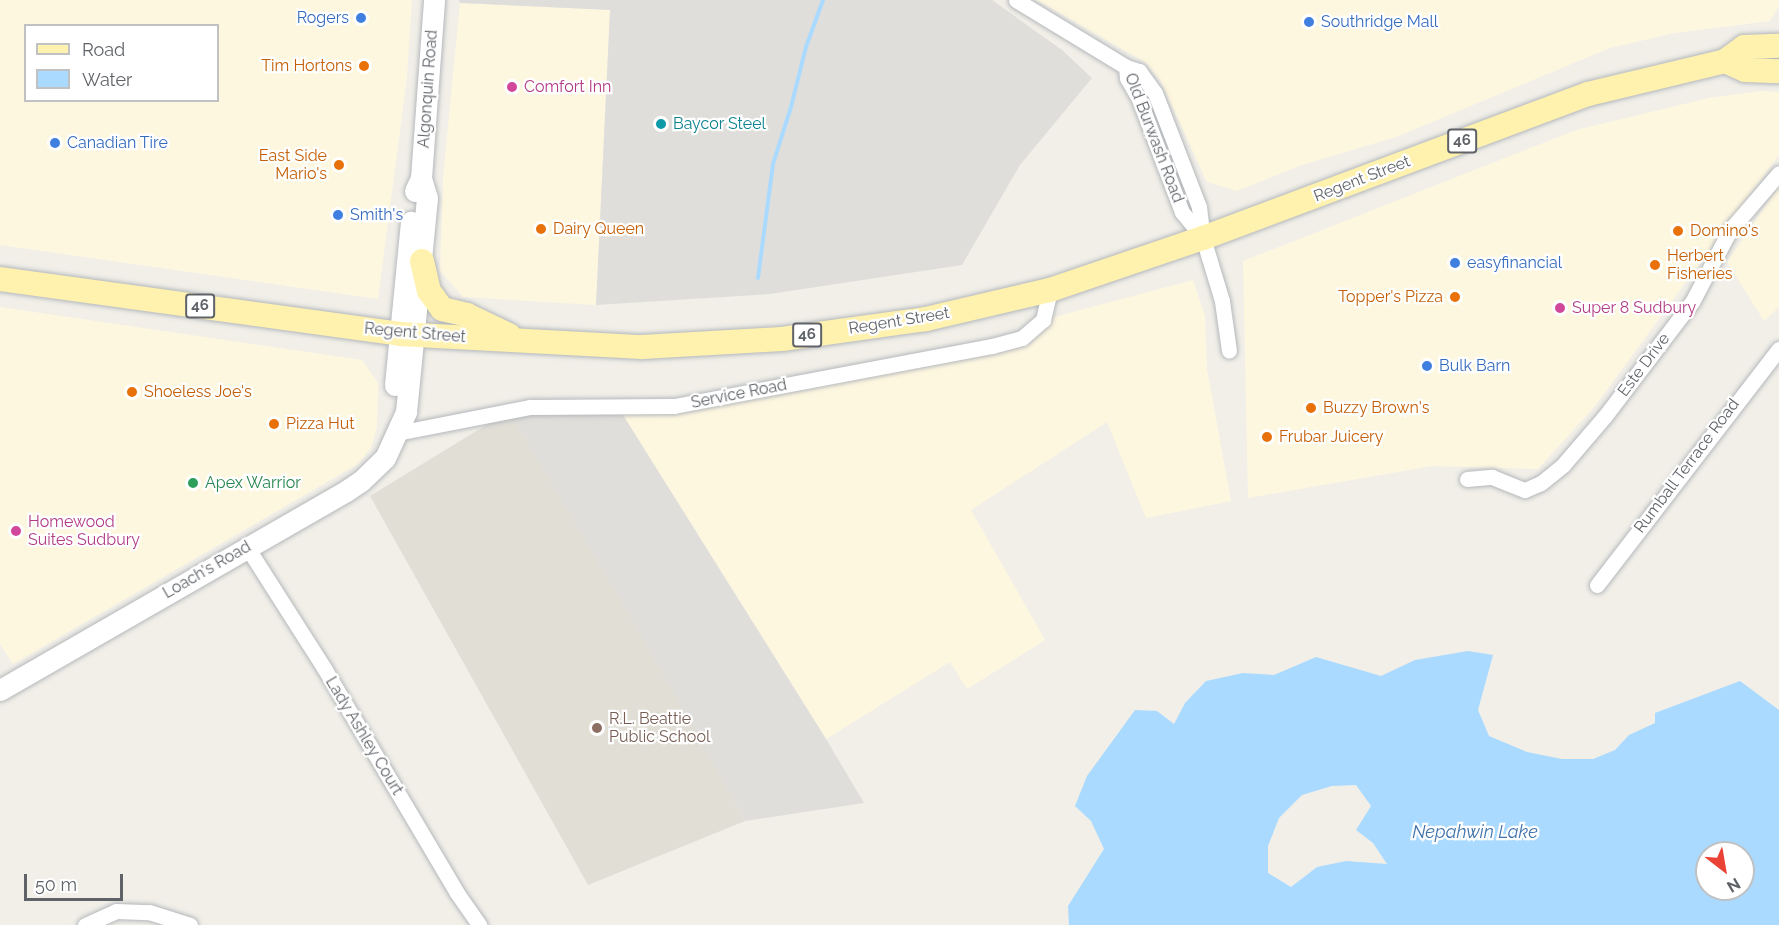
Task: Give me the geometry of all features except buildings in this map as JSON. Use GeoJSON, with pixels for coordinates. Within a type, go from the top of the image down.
{"type":"FeatureCollection","features":[{"type":"Feature","properties":{"kind":"main road","name":"Regent Street"},"geometry":{"type":"LineString","coordinates":[[0,279],[407,334],[642,347],[782,339],[926,319],[1050,290],[1203,238],[1588,94],[1725,61],[1744,47],[1775,44]]}},
{"type":"Feature","properties":{"kind":"main road"},"geometry":{"type":"LineString","coordinates":[[1725,61],[1745,70],[1779,71]]}},
{"type":"Feature","properties":{"kind":"main road"},"geometry":{"type":"LineString","coordinates":[[422,261],[429,291],[442,309],[467,315],[520,340]]}},
{"type":"Feature","properties":{"kind":"street","name":"Algonquin Road"},"geometry":{"type":"LineString","coordinates":[[407,334],[422,261],[426,198],[421,178],[434,0]]}},
{"type":"Feature","properties":{"kind":"street","name":"Old Burwash Road"},"geometry":{"type":"LineString","coordinates":[[1016,0],[1126,67],[1127,78],[1139,99],[1182,212],[1203,238],[1222,301],[1229,351]]}},
{"type":"Feature","properties":{"kind":"street","name":"Este Drive"},"geometry":{"type":"LineString","coordinates":[[1467,478],[1492,477],[1525,490],[1541,483],[1563,465],[1605,416],[1692,302],[1730,230],[1779,173]]}},
{"type":"Feature","properties":{"kind":"street","name":"Algonquin Road"},"geometry":{"type":"LineString","coordinates":[[407,334],[413,197],[421,178]]}},
{"type":"Feature","properties":{"kind":"street","name":"Service Road"},"geometry":{"type":"LineString","coordinates":[[397,433],[530,407],[674,406],[992,346],[1022,338],[1043,320],[1050,290]]}},
{"type":"Feature","properties":{"kind":"street"},"geometry":{"type":"LineString","coordinates":[[397,433],[393,409],[407,334]]}},
{"type":"Feature","properties":{"kind":"street","name":"Rumball Terrace Road"},"geometry":{"type":"LineString","coordinates":[[1597,585],[1779,349]]}},
{"type":"Feature","properties":{"kind":"street","name":"Loach's Road"},"geometry":{"type":"LineString","coordinates":[[0,690],[361,481],[385,458],[397,433]]}},
{"type":"Feature","properties":{"kind":"street","name":"Lady Ashley Court"},"geometry":{"type":"LineString","coordinates":[[247,547],[324,668],[457,893],[479,925]]}},
{"type":"Feature","properties":{"kind":"street"},"geometry":{"type":"LineString","coordinates":[[85,925],[116,911],[149,912],[190,925]]}},
{"type":"Feature","properties":{"kind":"shaded area"},"geometry":{"type":"Polygon","coordinates":[[[0,0],[412,0],[407,77],[378,299],[0,245],[0,0]]]}},
{"type":"Feature","properties":{"kind":"shaded area"},"geometry":{"type":"Polygon","coordinates":[[[459,0],[992,0],[1062,50],[1092,78],[1020,165],[962,265],[770,294],[596,305],[610,10],[460,3],[459,0]]]}},
{"type":"Feature","properties":{"kind":"shaded area"},"geometry":{"type":"Polygon","coordinates":[[[1037,0],[1779,0],[1779,6],[1770,21],[1675,33],[1610,48],[1396,137],[1302,165],[1237,191],[1207,182],[1160,80],[1145,62],[1037,0]]]}},
{"type":"Feature","properties":{"kind":"shaded area"},"geometry":{"type":"Polygon","coordinates":[[[460,3],[610,10],[596,305],[463,297],[440,271],[443,178],[460,3]]]}},
{"type":"Feature","properties":{"kind":"shaded area"},"geometry":{"type":"Polygon","coordinates":[[[1761,91],[1779,92],[1779,155],[1595,406],[1538,469],[1432,466],[1248,498],[1243,261],[1576,130],[1709,98],[1761,91]]]}},
{"type":"Feature","properties":{"kind":"shaded area"},"geometry":{"type":"Polygon","coordinates":[[[1779,186],[1779,307],[1764,321],[1727,262],[1779,186]]]}},
{"type":"Feature","properties":{"kind":"shaded area"},"geometry":{"type":"Polygon","coordinates":[[[1193,280],[1205,316],[1207,369],[1231,501],[1146,518],[1107,422],[971,510],[1045,640],[967,689],[950,662],[826,739],[618,407],[674,406],[1022,338],[1043,320],[1193,280]]]}},
{"type":"Feature","properties":{"kind":"shaded area"},"geometry":{"type":"Polygon","coordinates":[[[0,307],[362,360],[378,383],[377,427],[371,448],[358,464],[13,664],[0,644],[0,307]]]}},
{"type":"Feature","properties":{"kind":"shaded area"},"geometry":{"type":"Polygon","coordinates":[[[618,407],[864,803],[745,821],[509,411],[618,407]]]}},
{"type":"Feature","properties":{"kind":"shaded area","name":"R.L. Beattie Public School"},"geometry":{"type":"Polygon","coordinates":[[[509,411],[641,635],[745,821],[588,885],[370,496],[509,411]]]}},
{"type":"Feature","properties":{"kind":"water","name":"Nepahwin Lake"},"geometry":{"type":"Polygon","coordinates":[[[1468,651],[1493,655],[1478,710],[1489,736],[1527,752],[1562,759],[1593,759],[1615,750],[1629,735],[1655,723],[1655,713],[1740,681],[1779,710],[1779,925],[1069,925],[1068,906],[1104,849],[1091,821],[1075,806],[1087,776],[1135,710],[1157,711],[1174,724],[1185,703],[1206,681],[1243,673],[1274,675],[1316,657],[1381,676],[1415,660],[1468,651]],[[1356,785],[1332,786],[1302,795],[1279,818],[1268,846],[1268,873],[1291,887],[1317,867],[1346,861],[1387,864],[1373,843],[1356,830],[1371,806],[1356,785]]]}},
{"type":"Feature","properties":{"kind":"waterway"},"geometry":{"type":"LineString","coordinates":[[758,278],[773,164],[791,107],[806,47],[823,0]]}},
{"type":"Feature","properties":{"kind":"place","name":"Rogers"},"geometry":{"type":"Point","coordinates":[361,18]}},
{"type":"Feature","properties":{"kind":"place","name":"Southridge Mall"},"geometry":{"type":"Point","coordinates":[1309,22]}},
{"type":"Feature","properties":{"kind":"place","name":"Tim Hortons"},"geometry":{"type":"Point","coordinates":[364,66]}},
{"type":"Feature","properties":{"kind":"place","name":"Comfort Inn"},"geometry":{"type":"Point","coordinates":[512,87]}},
{"type":"Feature","properties":{"kind":"place","name":"Baycor Steel"},"geometry":{"type":"Point","coordinates":[661,124]}},
{"type":"Feature","properties":{"kind":"place","name":"Canadian Tire"},"geometry":{"type":"Point","coordinates":[55,143]}},
{"type":"Feature","properties":{"kind":"place","name":"East Side Mario's"},"geometry":{"type":"Point","coordinates":[339,165]}},
{"type":"Feature","properties":{"kind":"place","name":"Smith's"},"geometry":{"type":"Point","coordinates":[338,215]}},
{"type":"Feature","properties":{"kind":"place","name":"Dairy Queen"},"geometry":{"type":"Point","coordinates":[541,229]}},
{"type":"Feature","properties":{"kind":"place","name":"Domino's"},"geometry":{"type":"Point","coordinates":[1678,231]}},
{"type":"Feature","properties":{"kind":"place","name":"easyfinancial"},"geometry":{"type":"Point","coordinates":[1455,263]}},
{"type":"Feature","properties":{"kind":"place","name":"Herbert Fisheries"},"geometry":{"type":"Point","coordinates":[1655,265]}},
{"type":"Feature","properties":{"kind":"place","name":"Topper's Pizza"},"geometry":{"type":"Point","coordinates":[1455,297]}},
{"type":"Feature","properties":{"kind":"place","name":"Super 8 Sudbury"},"geometry":{"type":"Point","coordinates":[1560,308]}},
{"type":"Feature","properties":{"kind":"place","name":"Bulk Barn"},"geometry":{"type":"Point","coordinates":[1427,366]}},
{"type":"Feature","properties":{"kind":"place","name":"Shoeless Joe's"},"geometry":{"type":"Point","coordinates":[132,392]}},
{"type":"Feature","properties":{"kind":"place","name":"Buzzy Brown's"},"geometry":{"type":"Point","coordinates":[1311,408]}},
{"type":"Feature","properties":{"kind":"place","name":"Pizza Hut"},"geometry":{"type":"Point","coordinates":[274,424]}},
{"type":"Feature","properties":{"kind":"place","name":"Frubar Juicery"},"geometry":{"type":"Point","coordinates":[1267,437]}},
{"type":"Feature","properties":{"kind":"place","name":"Apex Warrior"},"geometry":{"type":"Point","coordinates":[193,483]}},
{"type":"Feature","properties":{"kind":"place","name":"Homewood Suites Sudbury"},"geometry":{"type":"Point","coordinates":[16,531]}},
{"type":"Feature","properties":{"kind":"place","name":"R.L. Beattie Public School"},"geometry":{"type":"Point","coordinates":[597,728]}}]}
